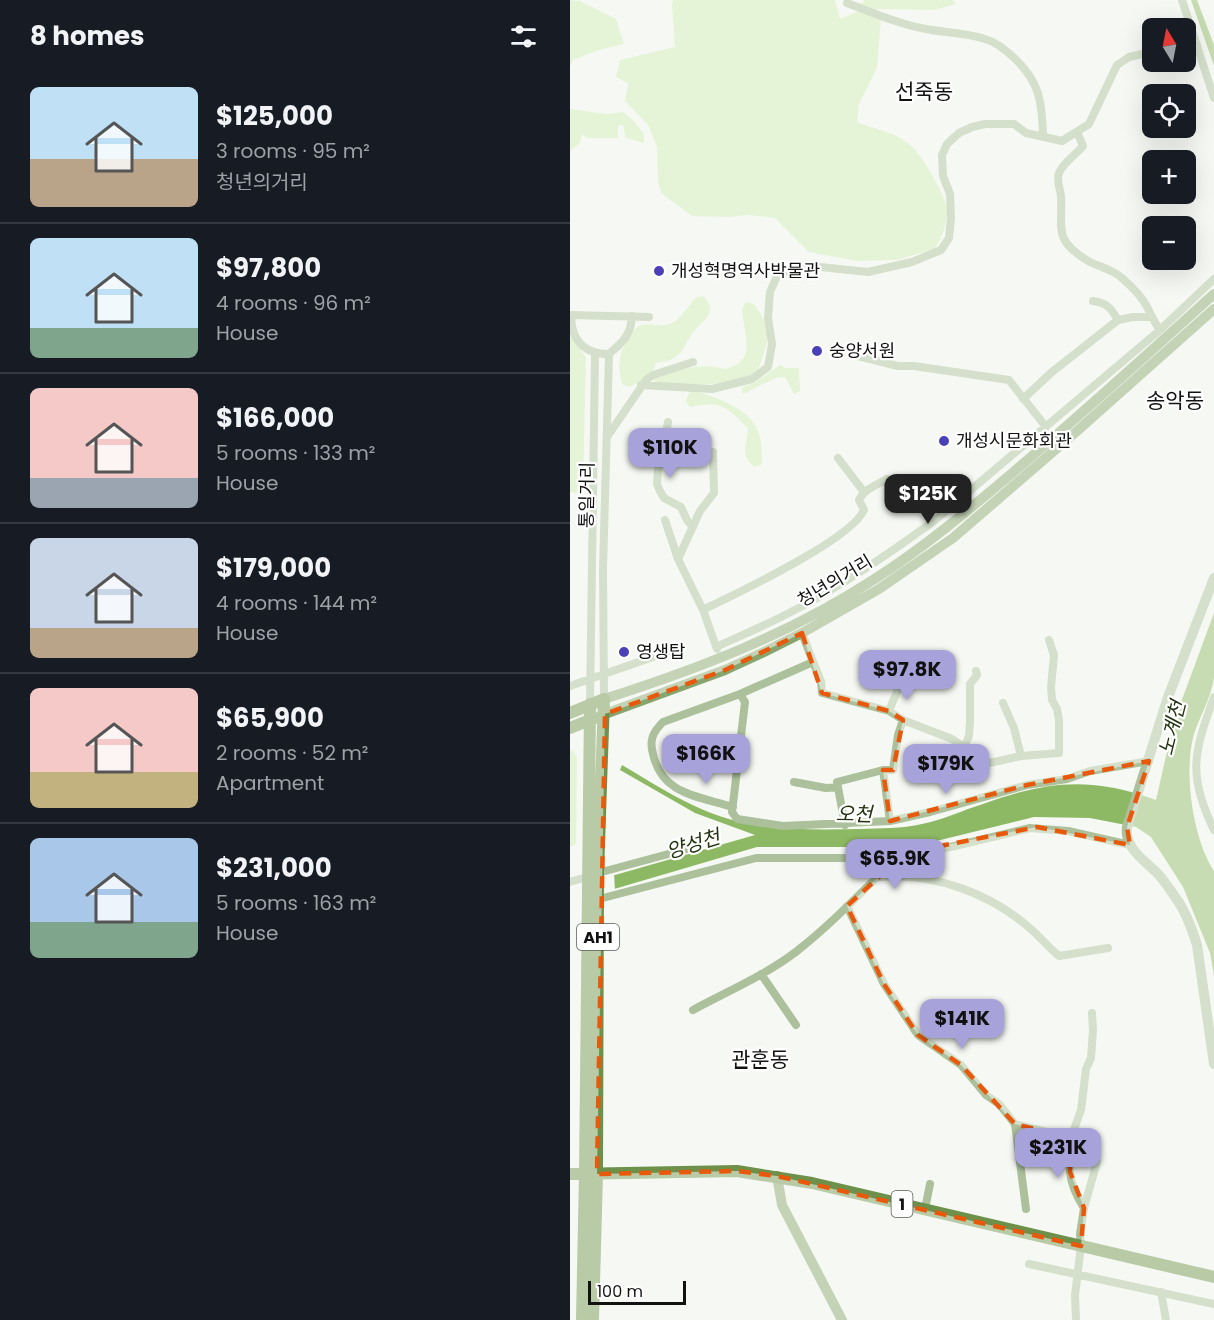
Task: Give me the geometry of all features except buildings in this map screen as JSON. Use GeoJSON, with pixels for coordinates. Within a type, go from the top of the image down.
{"type":"FeatureCollection","features":[{"type":"Feature","properties":{"kind":"main road","name":"청년의거리"},"geometry":{"type":"LineString","coordinates":[[570,712],[720,660],[795,625],[873,581],[944,531],[1060,432],[1214,294]]}},
{"type":"Feature","properties":{"kind":"main road","name":"청년의거리"},"geometry":{"type":"LineString","coordinates":[[570,728],[725,670],[802,633],[879,589],[953,538],[1214,309]]}},
{"type":"Feature","properties":{"kind":"main road","name":"통일거리"},"geometry":{"type":"LineString","coordinates":[[582,1320],[591,1174],[599,899],[593,875],[604,699]]}},
{"type":"Feature","properties":{"kind":"main road","name":"통일거리"},"geometry":{"type":"LineString","coordinates":[[590,704],[593,875],[591,1174],[593,1320]]}},
{"type":"Feature","properties":{"kind":"main road","name":"1"},"geometry":{"type":"LineString","coordinates":[[570,1174],[737,1171],[777,1176],[1214,1277]]}},
{"type":"Feature","properties":{"kind":"main road"},"geometry":{"type":"LineString","coordinates":[[777,1176],[782,1205],[841,1320]]}},
{"type":"Feature","properties":{"kind":"street"},"geometry":{"type":"LineString","coordinates":[[1182,0],[1214,98]]}},
{"type":"Feature","properties":{"kind":"street"},"geometry":{"type":"LineString","coordinates":[[846,3],[919,28],[974,36],[987,39],[1002,47],[1023,66],[1038,90],[1043,135]]}},
{"type":"Feature","properties":{"kind":"street"},"geometry":{"type":"LineString","coordinates":[[641,385],[712,389],[752,379],[768,367],[772,344],[768,318],[770,292],[778,274],[811,266],[868,272],[912,262],[941,250],[949,238],[951,218],[950,194],[943,170],[942,155],[947,144],[958,133],[985,124],[1014,124],[1026,132],[1062,141],[1089,124],[1117,65],[1129,57],[1142,54]]}},
{"type":"Feature","properties":{"kind":"street"},"geometry":{"type":"LineString","coordinates":[[1077,132],[1083,146],[1073,154],[1058,177],[1061,195],[1062,238],[1086,260],[1113,271],[1123,278],[1145,303],[1160,330]]}},
{"type":"Feature","properties":{"kind":"street"},"geometry":{"type":"LineString","coordinates":[[716,647],[787,615],[866,569],[934,521],[1160,330],[1214,279]]}},
{"type":"Feature","properties":{"kind":"street"},"geometry":{"type":"LineString","coordinates":[[1093,302],[1106,303],[1118,320]]}},
{"type":"Feature","properties":{"kind":"street"},"geometry":{"type":"LineString","coordinates":[[632,316],[632,325],[625,340],[609,354],[596,354],[588,351],[572,330],[571,315],[632,316],[649,317]]}},
{"type":"Feature","properties":{"kind":"street"},"geometry":{"type":"LineString","coordinates":[[1023,399],[1052,372],[1118,320],[1152,317]]}},
{"type":"Feature","properties":{"kind":"street","name":"통일거리"},"geometry":{"type":"LineString","coordinates":[[590,704],[596,354]]}},
{"type":"Feature","properties":{"kind":"street","name":"통일거리"},"geometry":{"type":"LineString","coordinates":[[604,699],[609,354]]}},
{"type":"Feature","properties":{"kind":"street"},"geometry":{"type":"LineString","coordinates":[[854,355],[898,366],[915,366],[1009,380],[1046,427]]}},
{"type":"Feature","properties":{"kind":"street"},"geometry":{"type":"LineString","coordinates":[[606,439],[641,385],[653,375],[693,362]]}},
{"type":"Feature","properties":{"kind":"street"},"geometry":{"type":"LineString","coordinates":[[668,422],[663,450],[658,454],[657,484],[664,498],[681,507],[693,527]]}},
{"type":"Feature","properties":{"kind":"street"},"geometry":{"type":"LineString","coordinates":[[678,559],[700,511],[714,493],[713,452]]}},
{"type":"Feature","properties":{"kind":"street"},"geometry":{"type":"LineString","coordinates":[[838,458],[864,492]]}},
{"type":"Feature","properties":{"kind":"street"},"geometry":{"type":"LineString","coordinates":[[703,610],[796,562],[849,527],[863,513],[864,510],[859,500],[864,492],[887,480]]}},
{"type":"Feature","properties":{"kind":"street"},"geometry":{"type":"LineString","coordinates":[[665,520],[678,559],[703,610],[720,660]]}},
{"type":"Feature","properties":{"kind":"street"},"geometry":{"type":"LineString","coordinates":[[1214,578],[1138,793],[1126,836],[1134,851],[1161,877],[1178,901],[1192,927],[1197,945],[1214,1064]]}},
{"type":"Feature","properties":{"kind":"street"},"geometry":{"type":"LineString","coordinates":[[802,633],[821,681],[822,693],[889,711],[903,720],[952,739],[975,760],[985,764],[1021,756],[1059,753],[1059,722],[1052,700],[1051,687],[1054,655],[1049,640]]}},
{"type":"Feature","properties":{"kind":"street"},"geometry":{"type":"LineString","coordinates":[[570,686],[673,650]]}},
{"type":"Feature","properties":{"kind":"street"},"geometry":{"type":"LineString","coordinates":[[733,807],[672,788],[662,778],[655,765],[650,743],[654,730],[663,722],[740,694],[813,662]]}},
{"type":"Feature","properties":{"kind":"street"},"geometry":{"type":"LineString","coordinates":[[964,748],[969,736],[970,684],[977,675],[976,671]]}},
{"type":"Feature","properties":{"kind":"street"},"geometry":{"type":"LineString","coordinates":[[889,711],[898,689],[915,681]]}},
{"type":"Feature","properties":{"kind":"street"},"geometry":{"type":"LineString","coordinates":[[740,694],[745,702],[732,812],[737,819],[783,826],[845,825],[890,821],[948,808],[1027,785],[1067,779],[1090,771],[1149,761]]}},
{"type":"Feature","properties":{"kind":"street"},"geometry":{"type":"LineString","coordinates":[[1214,697],[1197,743],[1196,775],[1200,798],[1214,830]]}},
{"type":"Feature","properties":{"kind":"street"},"geometry":{"type":"LineString","coordinates":[[1004,703],[1014,728],[1021,756]]}},
{"type":"Feature","properties":{"kind":"street"},"geometry":{"type":"LineString","coordinates":[[845,825],[837,782],[883,770],[893,770],[898,735],[903,720]]}},
{"type":"Feature","properties":{"kind":"street"},"geometry":{"type":"LineString","coordinates":[[883,770],[890,821]]}},
{"type":"Feature","properties":{"kind":"street"},"geometry":{"type":"LineString","coordinates":[[794,782],[826,788],[838,787]]}},
{"type":"Feature","properties":{"kind":"street"},"geometry":{"type":"LineString","coordinates":[[599,899],[756,858],[904,856],[1037,827],[1130,844]]}},
{"type":"Feature","properties":{"kind":"street"},"geometry":{"type":"LineString","coordinates":[[571,880],[699,846]]}},
{"type":"Feature","properties":{"kind":"street"},"geometry":{"type":"LineString","coordinates":[[879,858],[879,877]]}},
{"type":"Feature","properties":{"kind":"street"},"geometry":{"type":"LineString","coordinates":[[693,1010],[762,974],[796,952],[879,877],[937,881],[966,890],[1004,909],[1033,931],[1059,956],[1108,948]]}},
{"type":"Feature","properties":{"kind":"street"},"geometry":{"type":"LineString","coordinates":[[847,906],[884,984],[918,1035],[961,1065],[986,1095],[999,1104],[1015,1124],[1026,1209]]}},
{"type":"Feature","properties":{"kind":"street"},"geometry":{"type":"LineString","coordinates":[[762,974],[796,1025]]}},
{"type":"Feature","properties":{"kind":"street"},"geometry":{"type":"LineString","coordinates":[[1084,1208],[1074,1191],[1070,1172],[1073,1146],[1071,1138],[1081,1110],[1086,1069],[1091,1058],[1092,1014]]}},
{"type":"Feature","properties":{"kind":"street"},"geometry":{"type":"LineString","coordinates":[[1015,1124],[1071,1138]]}},
{"type":"Feature","properties":{"kind":"street"},"geometry":{"type":"LineString","coordinates":[[1076,1320],[1077,1274],[1084,1208],[1097,1162]]}},
{"type":"Feature","properties":{"kind":"street"},"geometry":{"type":"LineString","coordinates":[[925,1209],[930,1184]]}},
{"type":"Feature","properties":{"kind":"street"},"geometry":{"type":"LineString","coordinates":[[1029,1264],[1214,1304]]}},
{"type":"Feature","properties":{"kind":"street"},"geometry":{"type":"LineString","coordinates":[[1161,1292],[1166,1320]]}},
{"type":"Feature","properties":{"kind":"highlighted area"},"geometry":{"type":"Polygon","coordinates":[[[802,633],[822,693],[889,711],[903,720],[893,770],[883,770],[890,821],[1027,785],[1149,761],[1127,827],[1130,845],[1037,827],[879,858],[879,877],[847,906],[884,984],[918,1035],[961,1065],[1015,1124],[1071,1138],[1070,1172],[1084,1208],[1081,1246],[777,1176],[737,1171],[597,1174],[605,714],[725,670],[802,633]]]}},
{"type":"Feature","properties":{"kind":"shaded area"},"geometry":{"type":"Polygon","coordinates":[[[570,0],[580,1],[616,19],[624,44],[573,60],[570,66],[570,0]]]}},
{"type":"Feature","properties":{"kind":"shaded area"},"geometry":{"type":"Polygon","coordinates":[[[673,0],[835,0],[840,19],[859,11],[864,0],[953,0],[956,4],[934,10],[877,9],[881,19],[877,68],[859,104],[857,122],[902,139],[913,148],[925,164],[946,203],[947,210],[944,231],[935,249],[896,260],[857,261],[809,252],[775,218],[749,215],[692,216],[661,193],[658,183],[657,147],[648,125],[625,101],[628,83],[616,77],[620,60],[675,47],[673,0]]]}},
{"type":"Feature","properties":{"kind":"shaded area"},"geometry":{"type":"Polygon","coordinates":[[[1191,0],[1197,0],[1214,45],[1214,66],[1191,0]]]}},
{"type":"Feature","properties":{"kind":"shaded area"},"geometry":{"type":"Polygon","coordinates":[[[570,109],[607,114],[623,112],[644,134],[644,143],[626,138],[623,125],[618,125],[618,138],[587,138],[582,134],[580,143],[570,151],[570,109]]]}},
{"type":"Feature","properties":{"kind":"shaded area"},"geometry":{"type":"Polygon","coordinates":[[[704,296],[710,308],[709,313],[680,353],[670,360],[656,363],[649,375],[638,383],[629,387],[622,384],[619,366],[621,355],[628,338],[635,329],[645,324],[670,324],[680,317],[696,297],[704,296]]]}},
{"type":"Feature","properties":{"kind":"shaded area"},"geometry":{"type":"Polygon","coordinates":[[[746,302],[754,304],[763,317],[768,334],[760,365],[755,372],[747,377],[721,383],[676,385],[654,381],[656,376],[673,371],[708,366],[725,369],[742,360],[747,345],[742,309],[746,302]]]}},
{"type":"Feature","properties":{"kind":"shaded area"},"geometry":{"type":"Polygon","coordinates":[[[570,335],[586,357],[583,489],[576,493],[570,492],[570,335]]]}},
{"type":"Feature","properties":{"kind":"shaded area"},"geometry":{"type":"Polygon","coordinates":[[[780,365],[784,368],[799,368],[800,391],[794,394],[785,377],[776,378],[743,394],[741,388],[756,382],[780,365]]]}},
{"type":"Feature","properties":{"kind":"shaded area"},"geometry":{"type":"Polygon","coordinates":[[[694,391],[721,400],[748,416],[759,435],[762,464],[755,467],[745,454],[748,428],[723,407],[709,404],[690,407],[686,401],[689,393],[694,391]]]}},
{"type":"Feature","properties":{"kind":"shaded area"},"geometry":{"type":"Polygon","coordinates":[[[1214,613],[1214,677],[1211,693],[1193,738],[1190,753],[1190,788],[1196,825],[1214,871],[1214,976],[1210,953],[1183,887],[1151,837],[1136,827],[1090,818],[1034,817],[924,844],[757,847],[570,902],[570,891],[615,875],[755,835],[695,813],[620,770],[622,765],[706,811],[724,818],[781,828],[840,829],[914,826],[1028,790],[1069,784],[1111,787],[1156,800],[1174,721],[1214,613]]]}},
{"type":"Feature","properties":{"kind":"shaded area"},"geometry":{"type":"Polygon","coordinates":[[[570,750],[577,758],[576,844],[573,846],[570,846],[570,750]]]}},
{"type":"Feature","properties":{"kind":"pier"},"geometry":{"type":"Polygon","coordinates":[[[614,874],[615,890],[570,903],[570,890],[614,874]]]}},
{"type":"Feature","properties":{"kind":"place","name":"개성혁명역사박물관"},"geometry":{"type":"Point","coordinates":[659,271]}},
{"type":"Feature","properties":{"kind":"place","name":"숭양서원"},"geometry":{"type":"Point","coordinates":[817,351]}},
{"type":"Feature","properties":{"kind":"place","name":"개성시문화회관"},"geometry":{"type":"Point","coordinates":[944,441]}},
{"type":"Feature","properties":{"kind":"place","name":"영생탑"},"geometry":{"type":"Point","coordinates":[624,652]}},
{"type":"Feature","properties":{"kind":"district","name":"선죽동"},"geometry":{"type":"Point","coordinates":[924,92]}},
{"type":"Feature","properties":{"kind":"district","name":"송악동"},"geometry":{"type":"Point","coordinates":[1175,401]}},
{"type":"Feature","properties":{"kind":"district","name":"관훈동"},"geometry":{"type":"Point","coordinates":[760,1060]}},
{"type":"Feature","properties":{"kind":"water label","name":"노계천"},"geometry":{"type":"Point","coordinates":[1172,728]}},
{"type":"Feature","properties":{"kind":"water label","name":"오천"},"geometry":{"type":"Point","coordinates":[854,814]}},
{"type":"Feature","properties":{"kind":"water label","name":"양성천"},"geometry":{"type":"Point","coordinates":[693,844]}}]}
